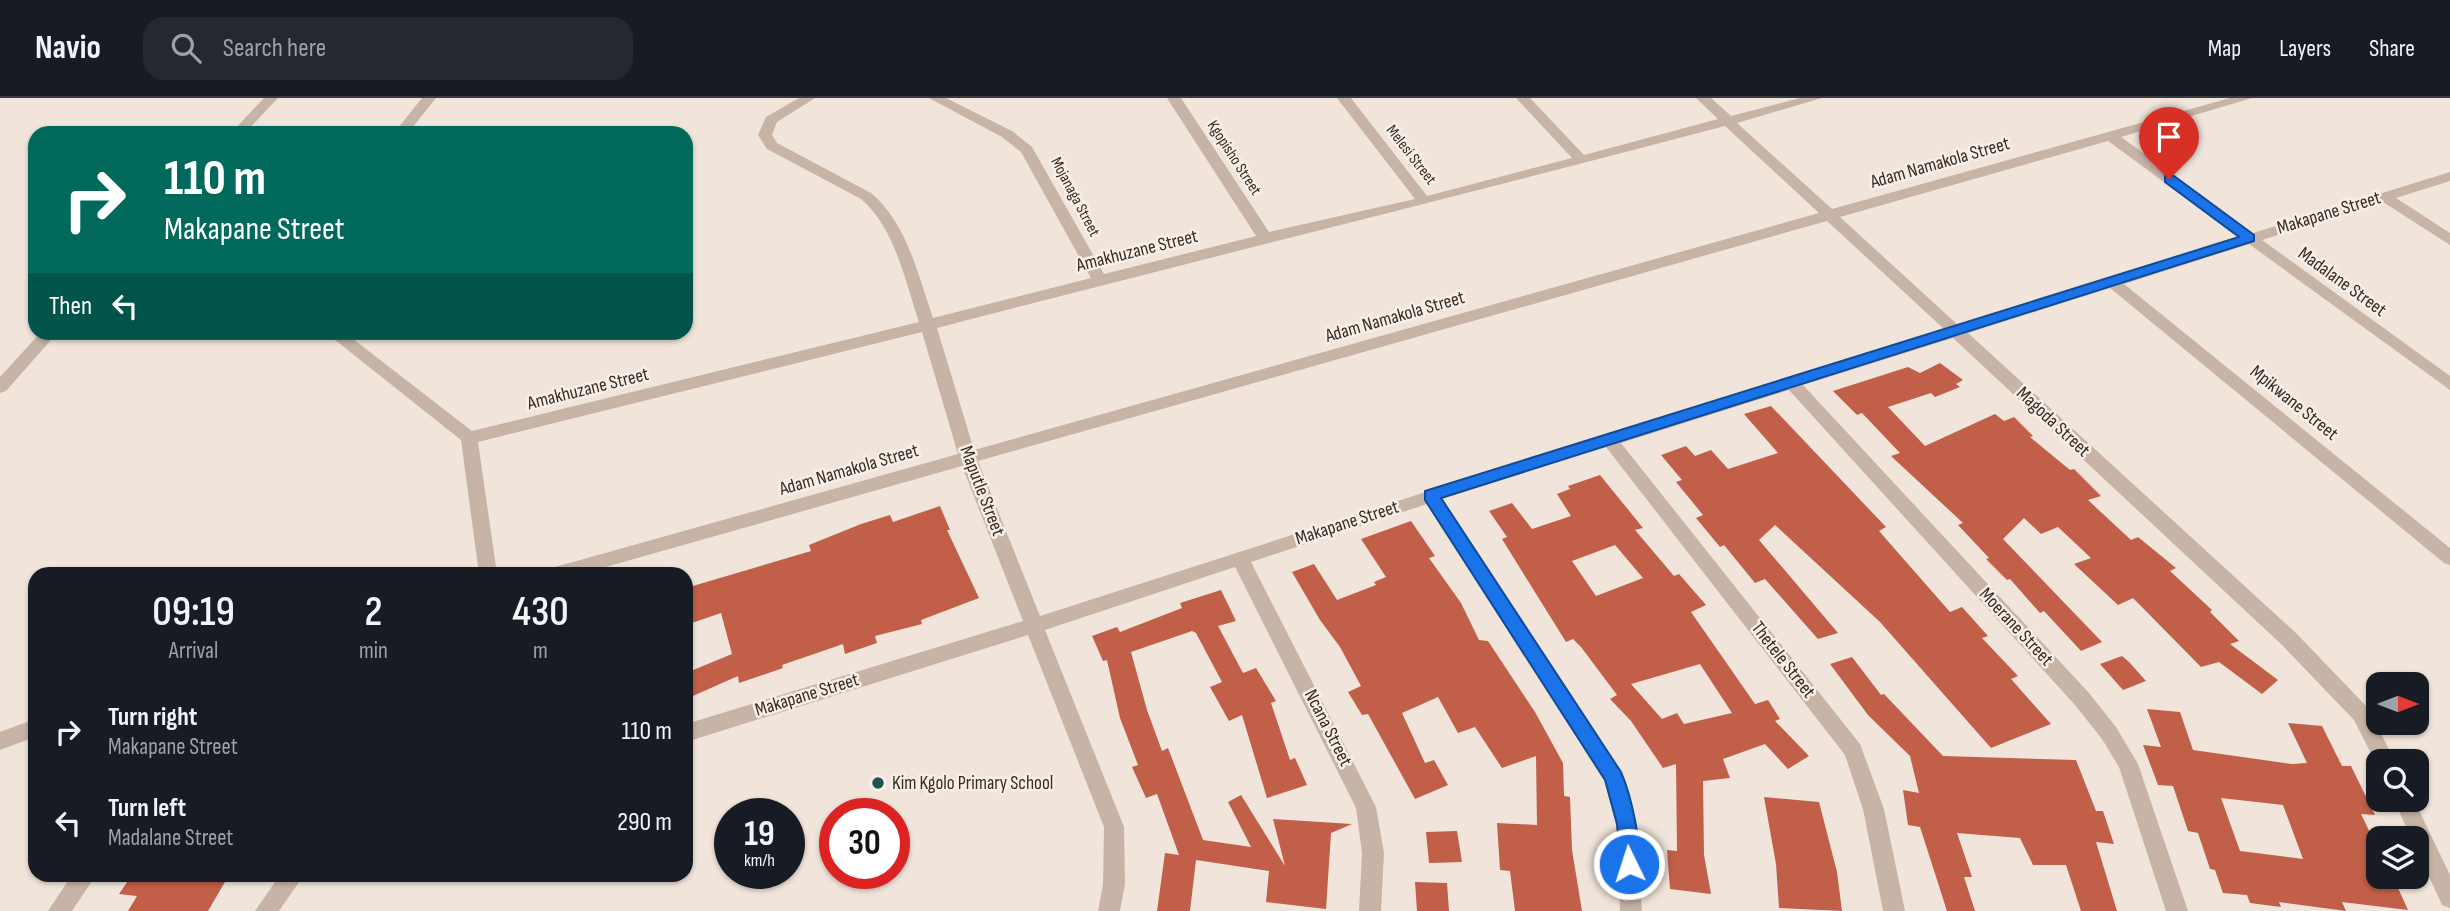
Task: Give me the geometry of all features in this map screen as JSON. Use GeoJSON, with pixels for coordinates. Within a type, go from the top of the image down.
{"type":"FeatureCollection","features":[{"type":"Feature","properties":{"kind":"street"},"geometry":{"type":"LineString","coordinates":[[245,126],[271,98]]}},
{"type":"Feature","properties":{"kind":"street"},"geometry":{"type":"LineString","coordinates":[[407,126],[429,98]]}},
{"type":"Feature","properties":{"kind":"street","name":"Maputle Street"},"geometry":{"type":"LineString","coordinates":[[808,98],[771,120],[765,135],[772,146],[866,197],[879,207],[895,233],[928,325],[968,459],[1114,827],[1114,884],[1109,911]]}},
{"type":"Feature","properties":{"kind":"street","name":"Mojanaga Street"},"geometry":{"type":"LineString","coordinates":[[936,98],[1007,134],[1027,150],[1100,280]]}},
{"type":"Feature","properties":{"kind":"street","name":"Kgopisho Street"},"geometry":{"type":"LineString","coordinates":[[1174,98],[1265,238]]}},
{"type":"Feature","properties":{"kind":"street","name":"Melesi Street"},"geometry":{"type":"LineString","coordinates":[[1344,98],[1424,201]]}},
{"type":"Feature","properties":{"kind":"street"},"geometry":{"type":"LineString","coordinates":[[1523,98],[1580,158]]}},
{"type":"Feature","properties":{"kind":"street","name":"Magoda Street"},"geometry":{"type":"LineString","coordinates":[[1703,98],[2333,682],[2361,714],[2379,749]]}},
{"type":"Feature","properties":{"kind":"street","name":"Amakhuzane Street"},"geometry":{"type":"LineString","coordinates":[[469,438],[928,325],[1265,238],[1424,201],[1815,98]]}},
{"type":"Feature","properties":{"kind":"street","name":"Adam Namakola Street"},"geometry":{"type":"LineString","coordinates":[[580,567],[2245,98]]}},
{"type":"Feature","properties":{"kind":"street","name":"Madalane Street"},"geometry":{"type":"LineString","coordinates":[[2109,135],[2450,384]]}},
{"type":"Feature","properties":{"kind":"street","name":"Makapane Street"},"geometry":{"type":"LineString","coordinates":[[693,731],[1036,625],[1609,439],[2450,176]]}},
{"type":"Feature","properties":{"kind":"street"},"geometry":{"type":"LineString","coordinates":[[2384,196],[2450,240]]}},
{"type":"Feature","properties":{"kind":"street","name":"Mpikwane Street"},"geometry":{"type":"LineString","coordinates":[[2111,281],[2450,558]]}},
{"type":"Feature","properties":{"kind":"street"},"geometry":{"type":"LineString","coordinates":[[0,387],[43,340]]}},
{"type":"Feature","properties":{"kind":"street"},"geometry":{"type":"LineString","coordinates":[[344,340],[469,438],[487,567]]}},
{"type":"Feature","properties":{"kind":"street","name":"Moerane Street"},"geometry":{"type":"LineString","coordinates":[[1791,382],[2082,699],[2109,733],[2128,764],[2177,911]]}},
{"type":"Feature","properties":{"kind":"street","name":"Thetele Street"},"geometry":{"type":"LineString","coordinates":[[1609,439],[1853,750],[1866,779],[1874,810],[1894,911]]}},
{"type":"Feature","properties":{"kind":"street"},"geometry":{"type":"LineString","coordinates":[[1431,496],[1614,778],[1626,824],[1631,911]]}},
{"type":"Feature","properties":{"kind":"street","name":"Ncana Street"},"geometry":{"type":"LineString","coordinates":[[1240,558],[1366,807],[1373,853],[1370,911]]}},
{"type":"Feature","properties":{"kind":"street"},"geometry":{"type":"LineString","coordinates":[[2410,812],[2450,898]]}},
{"type":"Feature","properties":{"kind":"street"},"geometry":{"type":"LineString","coordinates":[[59,911],[80,882]]}},
{"type":"Feature","properties":{"kind":"street"},"geometry":{"type":"LineString","coordinates":[[266,911],[288,882]]}},
{"type":"Feature","properties":{"kind":"building"},"geometry":{"type":"Polygon","coordinates":[[[1940,363],[1963,380],[1956,384],[1960,387],[1935,397],[1931,393],[1888,407],[1925,446],[1995,414],[2004,421],[2014,417],[2033,436],[2030,437],[2070,470],[2074,469],[2101,496],[2088,500],[2131,540],[2138,537],[2176,568],[2170,571],[2212,610],[2210,612],[2239,641],[2230,644],[2278,680],[2262,694],[2219,662],[2201,667],[2133,598],[2118,605],[2074,564],[2091,558],[2058,527],[2041,534],[2024,518],[2003,539],[2102,642],[2081,651],[2044,611],[2040,613],[2010,579],[2007,580],[1986,559],[1989,558],[1958,525],[1963,523],[1891,456],[1900,453],[1862,413],[1857,415],[1833,391],[1908,367],[1920,373],[1940,363]]]}},
{"type":"Feature","properties":{"kind":"building"},"geometry":{"type":"Polygon","coordinates":[[[1771,406],[1886,527],[1879,531],[1950,612],[1962,607],[1988,636],[1982,638],[2018,676],[2011,679],[2051,724],[1991,748],[1880,622],[1775,525],[1759,540],[1838,633],[1818,639],[1765,579],[1755,583],[1724,545],[1720,547],[1696,518],[1703,515],[1676,482],[1682,480],[1661,455],[1686,446],[1695,456],[1711,450],[1728,469],[1778,453],[1744,414],[1771,406]]]}},
{"type":"Feature","properties":{"kind":"building"},"geometry":{"type":"Polygon","coordinates":[[[1600,475],[1643,528],[1635,530],[1674,576],[1679,574],[1706,605],[1691,612],[1755,704],[1768,700],[1780,719],[1775,721],[1809,756],[1788,769],[1765,744],[1723,759],[1730,778],[1703,781],[1704,855],[1711,894],[1670,889],[1667,850],[1677,851],[1676,764],[1663,768],[1631,721],[1610,699],[1617,695],[1581,647],[1573,639],[1566,642],[1502,539],[1507,537],[1489,511],[1512,503],[1532,529],[1571,516],[1557,494],[1570,489],[1568,486],[1600,475]],[[1615,545],[1572,561],[1596,596],[1643,578],[1615,545]],[[1700,664],[1631,684],[1662,719],[1677,713],[1684,724],[1732,713],[1700,664]]]}},
{"type":"Feature","properties":{"kind":"building"},"geometry":{"type":"Polygon","coordinates":[[[940,506],[950,530],[947,530],[979,598],[921,620],[922,624],[875,636],[877,643],[845,654],[843,644],[739,683],[738,676],[693,696],[693,670],[732,654],[721,613],[693,623],[693,586],[811,551],[809,545],[861,524],[890,515],[893,522],[940,506]]]}},
{"type":"Feature","properties":{"kind":"building"},"geometry":{"type":"Polygon","coordinates":[[[1411,521],[1435,556],[1429,558],[1461,603],[1479,640],[1488,641],[1535,712],[1563,763],[1564,796],[1570,797],[1572,850],[1582,911],[1515,911],[1510,871],[1500,870],[1497,823],[1537,825],[1536,756],[1502,768],[1475,727],[1458,733],[1438,697],[1402,713],[1425,763],[1434,760],[1448,785],[1415,799],[1368,714],[1362,715],[1348,692],[1361,686],[1340,647],[1320,620],[1292,572],[1314,564],[1337,600],[1376,585],[1374,582],[1386,577],[1361,539],[1411,521]]]}},
{"type":"Feature","properties":{"kind":"building"},"geometry":{"type":"Polygon","coordinates":[[[1221,590],[1236,621],[1218,626],[1243,673],[1256,668],[1276,701],[1271,703],[1290,760],[1295,758],[1307,785],[1267,798],[1242,715],[1229,721],[1210,687],[1222,682],[1196,633],[1192,631],[1131,652],[1147,710],[1162,751],[1168,748],[1203,840],[1251,847],[1228,802],[1241,795],[1285,866],[1273,819],[1352,824],[1331,833],[1326,909],[1266,902],[1269,871],[1196,860],[1190,911],[1157,911],[1165,853],[1179,855],[1157,794],[1146,798],[1132,767],[1138,765],[1120,718],[1107,660],[1103,661],[1092,636],[1117,627],[1120,632],[1182,608],[1180,603],[1221,590]]]}},
{"type":"Feature","properties":{"kind":"building"},"geometry":{"type":"Polygon","coordinates":[[[2122,656],[2146,681],[2123,690],[2100,664],[2122,656]]]}},
{"type":"Feature","properties":{"kind":"building"},"geometry":{"type":"Polygon","coordinates":[[[1852,657],[1881,695],[1884,694],[1943,756],[2076,760],[2096,811],[2103,811],[2114,844],[2096,842],[2117,911],[2081,911],[2066,865],[2033,865],[2020,838],[1957,833],[1972,877],[1964,877],[1975,911],[1947,911],[1920,827],[1908,825],[1903,790],[1919,793],[1910,756],[1868,715],[1830,664],[1852,657]]]}},
{"type":"Feature","properties":{"kind":"building"},"geometry":{"type":"Polygon","coordinates":[[[2147,709],[2180,712],[2193,750],[2292,764],[2307,763],[2288,723],[2322,726],[2342,766],[2351,766],[2366,797],[2366,812],[2374,812],[2375,815],[2361,814],[2367,826],[2366,889],[2398,889],[2408,910],[2342,902],[2346,911],[2279,902],[2281,907],[2250,903],[2247,895],[2223,893],[2215,870],[2210,869],[2198,833],[2188,831],[2173,786],[2158,785],[2143,745],[2161,747],[2147,709]],[[2221,798],[2240,851],[2303,859],[2283,805],[2221,798]]]}},
{"type":"Feature","properties":{"kind":"building"},"geometry":{"type":"Polygon","coordinates":[[[1764,797],[1819,802],[1837,872],[1842,911],[1779,908],[1776,864],[1764,797]]]}},
{"type":"Feature","properties":{"kind":"building"},"geometry":{"type":"Polygon","coordinates":[[[1457,831],[1462,862],[1429,863],[1426,832],[1457,831]]]}},
{"type":"Feature","properties":{"kind":"building"},"geometry":{"type":"Polygon","coordinates":[[[127,882],[225,882],[208,911],[128,911],[137,896],[119,894],[127,882]]]}},
{"type":"Feature","properties":{"kind":"building"},"geometry":{"type":"Polygon","coordinates":[[[1415,882],[1447,883],[1449,911],[1417,911],[1415,882]]]}},
{"type":"Feature","properties":{"kind":"place","name":"Kim Kgolo Primary School"},"geometry":{"type":"Point","coordinates":[878,783]}},
{"type":"Feature","properties":{"kind":"route"},"geometry":{"type":"LineString","coordinates":[[1629,864],[1622,800],[1614,778],[1431,496],[2249,238],[2169,179]]}}]}
